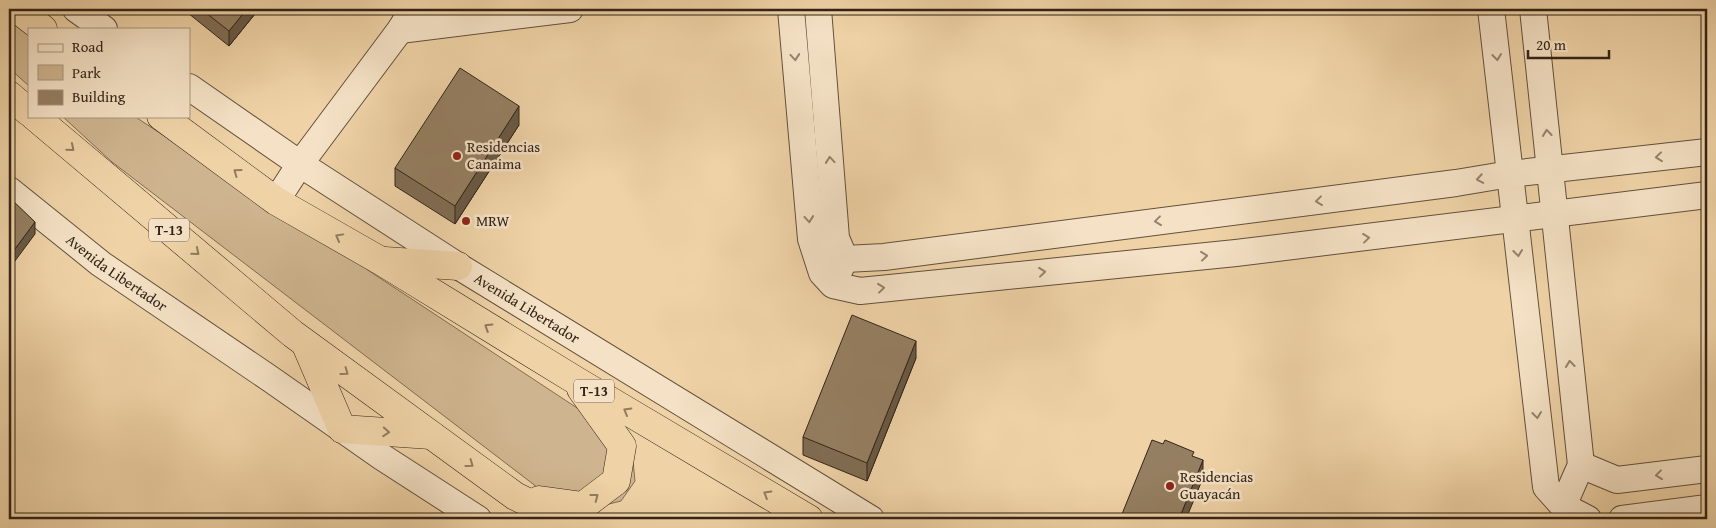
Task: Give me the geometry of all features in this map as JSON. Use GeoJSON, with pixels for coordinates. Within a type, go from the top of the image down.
{"type":"FeatureCollection","features":[{"type":"Feature","properties":{"kind":"highway"},"geometry":{"type":"LineString","coordinates":[[17,9],[41,28]]}},
{"type":"Feature","properties":{"kind":"highway"},"geometry":{"type":"LineString","coordinates":[[9,95],[28,111]]}},
{"type":"Feature","properties":{"kind":"highway","name":"T-13"},"geometry":{"type":"LineString","coordinates":[[36,118],[305,343],[515,496],[562,519]]}},
{"type":"Feature","properties":{"kind":"highway","name":"T-13"},"geometry":{"type":"LineString","coordinates":[[164,118],[276,201],[381,261],[575,380],[809,519]]}},
{"type":"Feature","properties":{"kind":"highway","name":"T-13"},"geometry":{"type":"LineString","coordinates":[[381,261],[458,266]]}},
{"type":"Feature","properties":{"kind":"highway"},"geometry":{"type":"LineString","coordinates":[[305,343],[342,428],[431,435]]}},
{"type":"Feature","properties":{"kind":"highway","name":"T-13"},"geometry":{"type":"LineString","coordinates":[[515,496],[583,506],[616,481],[622,446],[575,380]]}},
{"type":"Feature","properties":{"kind":"street"},"geometry":{"type":"LineString","coordinates":[[76,9],[103,28]]}},
{"type":"Feature","properties":{"kind":"street"},"geometry":{"type":"LineString","coordinates":[[276,201],[300,164],[407,19],[570,9]]}},
{"type":"Feature","properties":{"kind":"street"},"geometry":{"type":"LineString","coordinates":[[791,9],[811,239],[822,273],[833,285],[860,290],[1236,253],[1707,195]]}},
{"type":"Feature","properties":{"kind":"street"},"geometry":{"type":"LineString","coordinates":[[818,9],[836,238],[846,259]]}},
{"type":"Feature","properties":{"kind":"street"},"geometry":{"type":"LineString","coordinates":[[1491,9],[1546,487],[1563,506],[1588,519]]}},
{"type":"Feature","properties":{"kind":"street"},"geometry":{"type":"LineString","coordinates":[[1533,9],[1551,169],[1580,465],[1563,506]]}},
{"type":"Feature","properties":{"kind":"street","name":"Avenida Libertador"},"geometry":{"type":"LineString","coordinates":[[190,88],[300,164],[458,266],[871,519]]}},
{"type":"Feature","properties":{"kind":"street"},"geometry":{"type":"LineString","coordinates":[[846,259],[884,257],[1456,183],[1510,174],[1707,152]]}},
{"type":"Feature","properties":{"kind":"street","name":"Avenida Libertador"},"geometry":{"type":"LineString","coordinates":[[9,190],[101,264],[478,519]]}},
{"type":"Feature","properties":{"kind":"street"},"geometry":{"type":"LineString","coordinates":[[1227,212],[1236,253]]}},
{"type":"Feature","properties":{"kind":"street"},"geometry":{"type":"LineString","coordinates":[[833,285],[846,259]]}},
{"type":"Feature","properties":{"kind":"street"},"geometry":{"type":"LineString","coordinates":[[1580,465],[1617,480],[1707,469]]}},
{"type":"Feature","properties":{"kind":"street"},"geometry":{"type":"LineString","coordinates":[[1622,519],[1707,508]]}},
{"type":"Feature","properties":{"kind":"green space"},"geometry":{"type":"Polygon","coordinates":[[[9,19],[28,34],[28,85],[9,68],[9,19]]]}},
{"type":"Feature","properties":{"kind":"green space"},"geometry":{"type":"Polygon","coordinates":[[[64,118],[137,118],[609,429],[632,451],[635,481],[621,501],[585,510],[550,497],[112,162],[64,118]]]}},
{"type":"Feature","properties":{"kind":"building"},"geometry":{"type":"Polygon","coordinates":[[[201,9],[247,9],[229,31],[201,9]]]}},
{"type":"Feature","properties":{"kind":"building","name":"Residencias Canaima"},"geometry":{"type":"Polygon","coordinates":[[[460,68],[519,106],[455,206],[395,168],[460,68]]]}},
{"type":"Feature","properties":{"kind":"building"},"geometry":{"type":"Polygon","coordinates":[[[9,197],[35,222],[9,257],[9,197]]]}},
{"type":"Feature","properties":{"kind":"building"},"geometry":{"type":"Polygon","coordinates":[[[852,315],[916,341],[867,463],[803,437],[852,315]]]}},
{"type":"Feature","properties":{"kind":"building","name":"Residencias Guayacán"},"geometry":{"type":"Polygon","coordinates":[[[1152,440],[1163,444],[1165,440],[1194,452],[1192,456],[1203,460],[1179,519],[1120,519],[1152,440]]]}},
{"type":"Feature","properties":{"kind":"place","name":"Residencias Canaima"},"geometry":{"type":"Point","coordinates":[457,156]}},
{"type":"Feature","properties":{"kind":"place","name":"MRW"},"geometry":{"type":"Point","coordinates":[466,221]}},
{"type":"Feature","properties":{"kind":"place","name":"Residencias Guayacán"},"geometry":{"type":"Point","coordinates":[1170,486]}}]}
